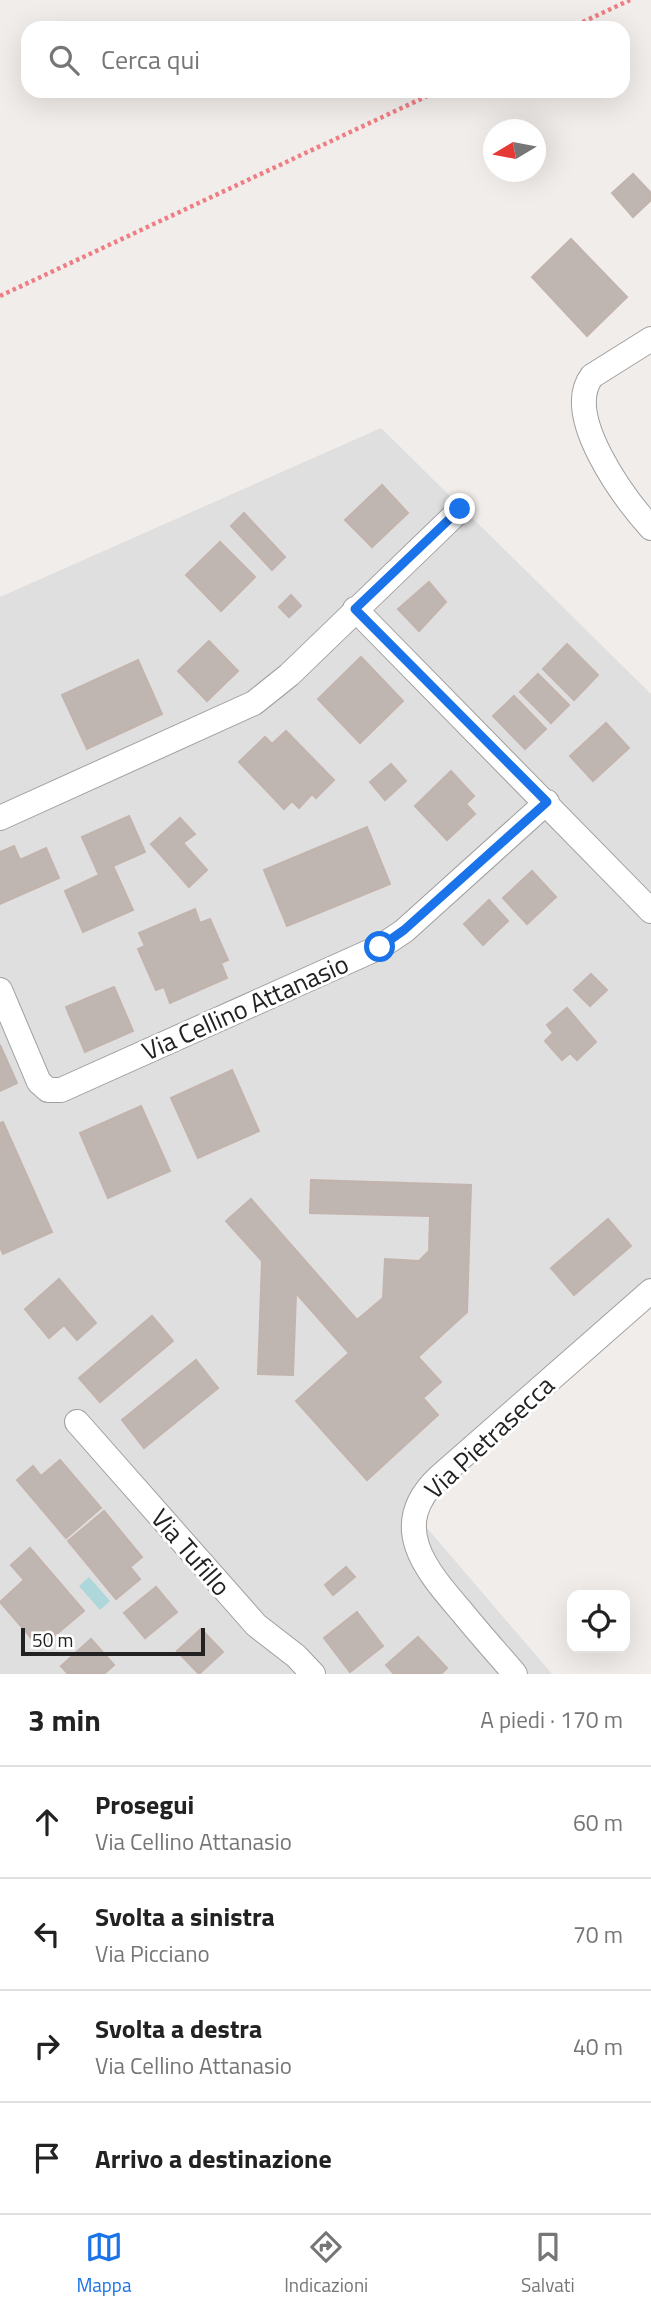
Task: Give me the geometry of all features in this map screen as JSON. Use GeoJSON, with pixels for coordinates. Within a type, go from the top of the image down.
{"type":"FeatureCollection","features":[{"type":"Feature","properties":{"kind":"street"},"geometry":{"type":"LineString","coordinates":[[651,339],[592,376],[585,385],[582,400],[590,429],[614,479],[651,528]]}},
{"type":"Feature","properties":{"kind":"street"},"geometry":{"type":"LineString","coordinates":[[0,818],[245,709],[278,685],[460,509]]}},
{"type":"Feature","properties":{"kind":"street"},"geometry":{"type":"LineString","coordinates":[[355,609],[651,911]]}},
{"type":"Feature","properties":{"kind":"street","name":"Via Cellino Attanasio"},"geometry":{"type":"LineString","coordinates":[[0,990],[39,1082],[48,1090],[61,1090],[380,947],[404,930],[547,802]]}},
{"type":"Feature","properties":{"kind":"street","name":"Via Pietrasecca"},"geometry":{"type":"LineString","coordinates":[[515,1674],[428,1571],[414,1533],[417,1505],[439,1477],[651,1291]]}},
{"type":"Feature","properties":{"kind":"street","name":"Via Tufillo"},"geometry":{"type":"LineString","coordinates":[[77,1422],[250,1619],[313,1674]]}},
{"type":"Feature","properties":{"kind":"path"},"geometry":{"type":"LineString","coordinates":[[585,21],[630,0]]}},
{"type":"Feature","properties":{"kind":"path"},"geometry":{"type":"LineString","coordinates":[[0,296],[423,98]]}},
{"type":"Feature","properties":{"kind":"shaded area"},"geometry":{"type":"Polygon","coordinates":[[[381,428],[651,694],[651,1302],[410,1508],[552,1674],[0,1674],[0,597],[381,428]]]}},
{"type":"Feature","properties":{"kind":"water"},"geometry":{"type":"Polygon","coordinates":[[[89,1577],[110,1601],[100,1610],[79,1586],[89,1577]]]}},
{"type":"Feature","properties":{"kind":"building"},"geometry":{"type":"Polygon","coordinates":[[[633,174],[651,193],[651,200],[633,217],[612,193],[633,174]]]}},
{"type":"Feature","properties":{"kind":"building"},"geometry":{"type":"Polygon","coordinates":[[[571,239],[627,297],[587,336],[532,277],[571,239]]]}},
{"type":"Feature","properties":{"kind":"building"},"geometry":{"type":"Polygon","coordinates":[[[382,485],[408,513],[372,547],[345,520],[382,485]]]}},
{"type":"Feature","properties":{"kind":"building"},"geometry":{"type":"Polygon","coordinates":[[[244,513],[285,557],[272,570],[231,526],[244,513]]]}},
{"type":"Feature","properties":{"kind":"building"},"geometry":{"type":"Polygon","coordinates":[[[220,542],[255,577],[221,611],[186,575],[220,542]]]}},
{"type":"Feature","properties":{"kind":"building"},"geometry":{"type":"Polygon","coordinates":[[[429,582],[446,602],[419,631],[398,609],[429,582]]]}},
{"type":"Feature","properties":{"kind":"building"},"geometry":{"type":"Polygon","coordinates":[[[291,595],[301,606],[289,617],[279,607],[291,595]]]}},
{"type":"Feature","properties":{"kind":"building"},"geometry":{"type":"Polygon","coordinates":[[[209,641],[238,671],[207,701],[178,671],[209,641]]]}},
{"type":"Feature","properties":{"kind":"building"},"geometry":{"type":"Polygon","coordinates":[[[567,644],[598,675],[574,700],[543,669],[567,644]]]}},
{"type":"Feature","properties":{"kind":"building"},"geometry":{"type":"Polygon","coordinates":[[[361,657],[403,701],[360,743],[318,699],[361,657]]]}},
{"type":"Feature","properties":{"kind":"building"},"geometry":{"type":"Polygon","coordinates":[[[138,660],[162,714],[87,749],[62,695],[138,660]]]}},
{"type":"Feature","properties":{"kind":"building"},"geometry":{"type":"Polygon","coordinates":[[[538,674],[569,705],[551,723],[520,692],[538,674]]]}},
{"type":"Feature","properties":{"kind":"building"},"geometry":{"type":"Polygon","coordinates":[[[514,696],[546,729],[525,749],[493,716],[514,696]]]}},
{"type":"Feature","properties":{"kind":"building"},"geometry":{"type":"Polygon","coordinates":[[[606,723],[629,748],[593,781],[570,756],[606,723]]]}},
{"type":"Feature","properties":{"kind":"building"},"geometry":{"type":"Polygon","coordinates":[[[286,731],[334,780],[316,798],[312,794],[299,808],[292,801],[284,809],[239,762],[265,737],[272,744],[286,731]]]}},
{"type":"Feature","properties":{"kind":"building"},"geometry":{"type":"Polygon","coordinates":[[[391,764],[406,781],[385,800],[370,782],[391,764]]]}},
{"type":"Feature","properties":{"kind":"building"},"geometry":{"type":"Polygon","coordinates":[[[451,771],[474,796],[466,804],[475,814],[447,840],[415,806],[451,771]]]}},
{"type":"Feature","properties":{"kind":"building"},"geometry":{"type":"Polygon","coordinates":[[[129,816],[145,852],[113,866],[133,910],[83,932],[65,891],[99,875],[82,837],[129,816]]]}},
{"type":"Feature","properties":{"kind":"building"},"geometry":{"type":"Polygon","coordinates":[[[180,818],[195,834],[183,843],[207,870],[189,887],[151,844],[180,818]]]}},
{"type":"Feature","properties":{"kind":"building"},"geometry":{"type":"Polygon","coordinates":[[[367,827],[390,884],[287,926],[264,870],[367,827]]]}},
{"type":"Feature","properties":{"kind":"building"},"geometry":{"type":"Polygon","coordinates":[[[14,846],[20,860],[46,848],[59,878],[0,904],[0,852],[14,846]]]}},
{"type":"Feature","properties":{"kind":"building"},"geometry":{"type":"Polygon","coordinates":[[[532,871],[556,897],[527,924],[503,898],[532,871]]]}},
{"type":"Feature","properties":{"kind":"building"},"geometry":{"type":"Polygon","coordinates":[[[489,900],[508,921],[483,945],[464,924],[489,900]]]}},
{"type":"Feature","properties":{"kind":"building"},"geometry":{"type":"Polygon","coordinates":[[[195,909],[200,923],[210,919],[228,960],[221,963],[227,978],[170,1003],[164,987],[156,990],[138,949],[145,946],[139,933],[195,909]]]}},
{"type":"Feature","properties":{"kind":"building"},"geometry":{"type":"Polygon","coordinates":[[[591,974],[607,990],[590,1006],[574,990],[591,974]]]}},
{"type":"Feature","properties":{"kind":"building"},"geometry":{"type":"Polygon","coordinates":[[[114,987],[133,1031],[85,1052],[66,1007],[114,987]]]}},
{"type":"Feature","properties":{"kind":"building"},"geometry":{"type":"Polygon","coordinates":[[[567,1008],[596,1042],[577,1060],[570,1053],[562,1060],[545,1041],[553,1033],[547,1025],[567,1008]]]}},
{"type":"Feature","properties":{"kind":"building"},"geometry":{"type":"Polygon","coordinates":[[[0,1045],[17,1083],[0,1091],[0,1045]]]}},
{"type":"Feature","properties":{"kind":"building"},"geometry":{"type":"Polygon","coordinates":[[[232,1070],[259,1131],[198,1158],[171,1098],[232,1070]]]}},
{"type":"Feature","properties":{"kind":"building"},"geometry":{"type":"Polygon","coordinates":[[[141,1106],[170,1171],[108,1198],[80,1133],[141,1106]]]}},
{"type":"Feature","properties":{"kind":"building"},"geometry":{"type":"Polygon","coordinates":[[[3,1122],[52,1232],[3,1254],[0,1247],[0,1123],[3,1122]]]}},
{"type":"Feature","properties":{"kind":"building"},"geometry":{"type":"Polygon","coordinates":[[[311,1180],[471,1185],[467,1312],[418,1357],[441,1382],[423,1398],[438,1415],[367,1480],[296,1401],[349,1353],[296,1293],[293,1375],[258,1374],[262,1261],[226,1221],[251,1199],[357,1320],[383,1298],[385,1259],[419,1261],[429,1251],[430,1216],[310,1213],[311,1180]]]}},
{"type":"Feature","properties":{"kind":"building"},"geometry":{"type":"Polygon","coordinates":[[[608,1219],[631,1246],[574,1295],[551,1268],[608,1219]]]}},
{"type":"Feature","properties":{"kind":"building"},"geometry":{"type":"Polygon","coordinates":[[[59,1279],[96,1323],[77,1340],[64,1325],[49,1338],[25,1309],[59,1279]]]}},
{"type":"Feature","properties":{"kind":"building"},"geometry":{"type":"Polygon","coordinates":[[[152,1316],[173,1341],[100,1402],[79,1378],[152,1316]]]}},
{"type":"Feature","properties":{"kind":"building"},"geometry":{"type":"Polygon","coordinates":[[[196,1360],[218,1388],[144,1448],[122,1420],[196,1360]]]}},
{"type":"Feature","properties":{"kind":"building"},"geometry":{"type":"Polygon","coordinates":[[[60,1460],[101,1508],[66,1538],[17,1480],[33,1466],[41,1476],[60,1460]]]}},
{"type":"Feature","properties":{"kind":"building"},"geometry":{"type":"Polygon","coordinates":[[[104,1511],[142,1557],[130,1567],[140,1579],[116,1599],[68,1541],[104,1511]]]}},
{"type":"Feature","properties":{"kind":"building"},"geometry":{"type":"Polygon","coordinates":[[[30,1548],[84,1611],[40,1648],[0,1602],[24,1580],[11,1565],[30,1548]]]}},
{"type":"Feature","properties":{"kind":"building"},"geometry":{"type":"Polygon","coordinates":[[[346,1567],[355,1577],[333,1595],[325,1585],[346,1567]]]}},
{"type":"Feature","properties":{"kind":"building"},"geometry":{"type":"Polygon","coordinates":[[[156,1587],[177,1612],[145,1638],[124,1613],[156,1587]]]}},
{"type":"Feature","properties":{"kind":"building"},"geometry":{"type":"Polygon","coordinates":[[[357,1612],[383,1646],[350,1672],[324,1638],[357,1612]]]}},
{"type":"Feature","properties":{"kind":"building"},"geometry":{"type":"Polygon","coordinates":[[[201,1629],[223,1652],[199,1674],[177,1651],[201,1629]]]}},
{"type":"Feature","properties":{"kind":"building"},"geometry":{"type":"Polygon","coordinates":[[[418,1637],[447,1668],[441,1674],[394,1674],[386,1665],[418,1637]]]}},
{"type":"Feature","properties":{"kind":"building"},"geometry":{"type":"Polygon","coordinates":[[[91,1639],[114,1665],[104,1674],[68,1674],[61,1666],[91,1639]]]}},
{"type":"Feature","properties":{"kind":"route"},"geometry":{"type":"LineString","coordinates":[[380,947],[404,930],[547,802],[355,609],[460,509]]}}]}
